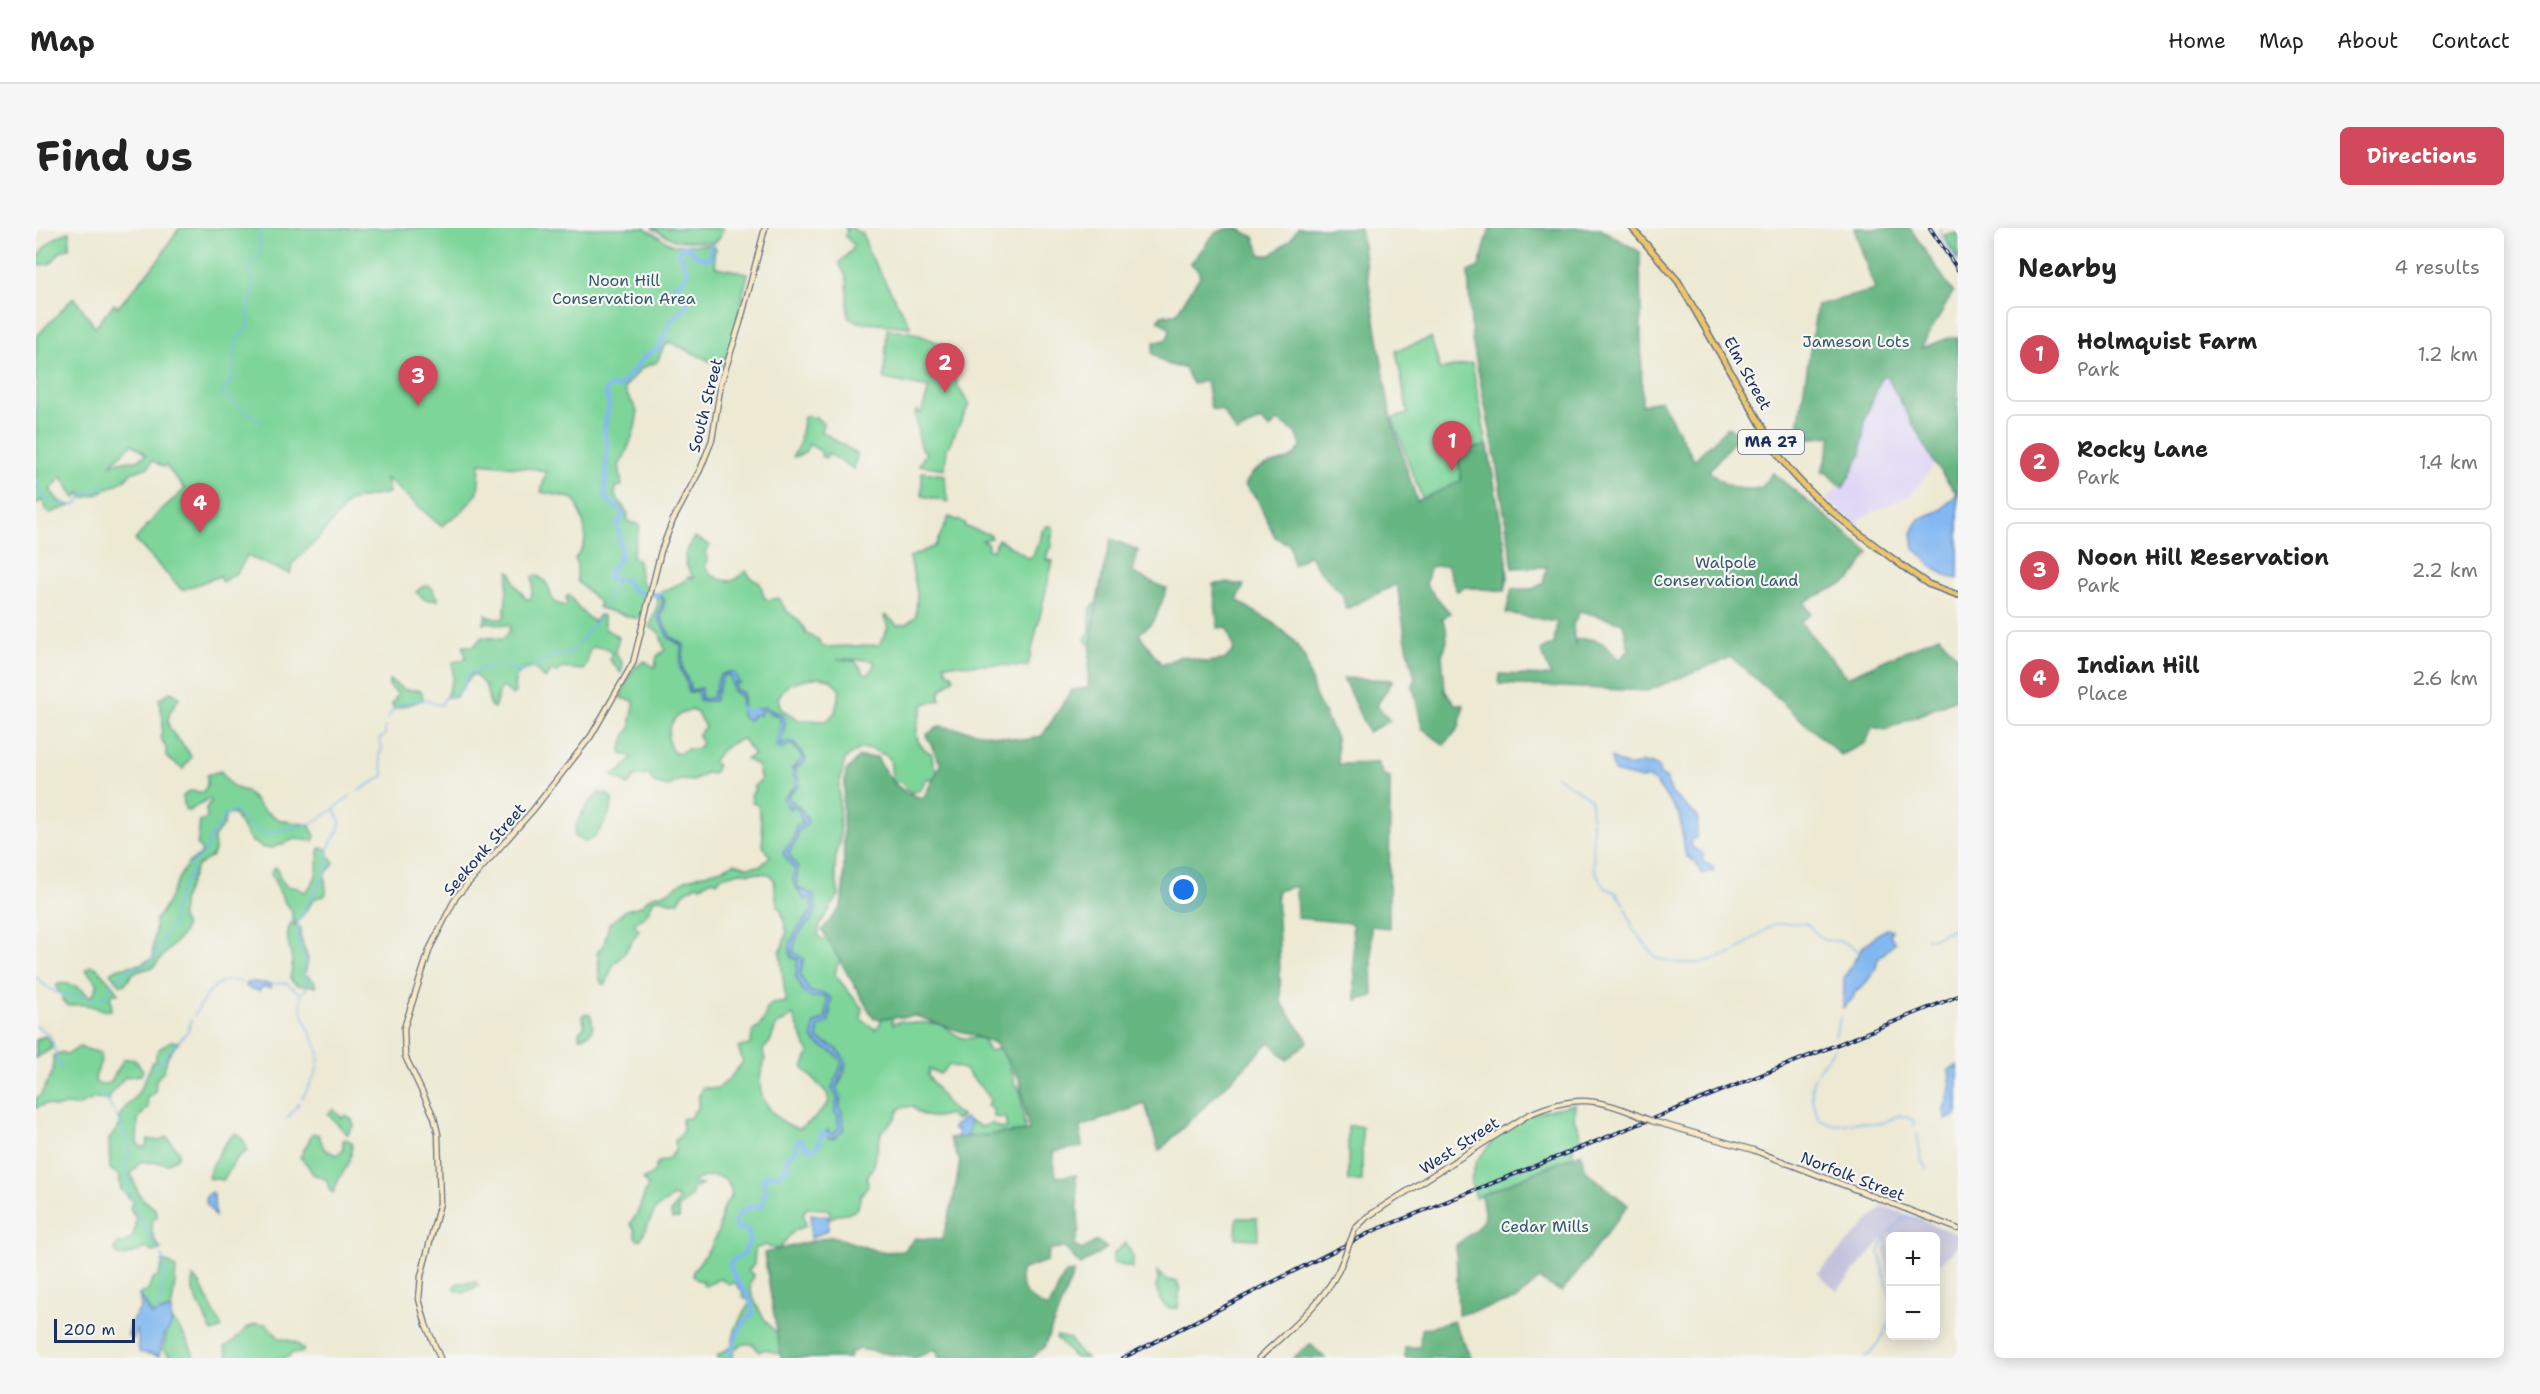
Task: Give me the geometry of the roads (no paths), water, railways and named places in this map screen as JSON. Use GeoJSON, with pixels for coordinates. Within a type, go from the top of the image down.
{"type":"FeatureCollection","features":[{"type":"Feature","properties":{"kind":"main road","name":"South Street"},"geometry":{"type":"LineString","coordinates":[[637,652],[661,551],[712,440],[721,383],[740,323],[765,228]]}},
{"type":"Feature","properties":{"kind":"main road","name":"Elm Street"},"geometry":{"type":"LineString","coordinates":[[1632,228],[1678,281],[1778,454],[1794,476],[1817,498],[1912,573],[1929,584],[1958,595]]}},
{"type":"Feature","properties":{"kind":"main road","name":"Seekonk Street"},"geometry":{"type":"LineString","coordinates":[[440,1358],[426,1325],[419,1299],[421,1276],[440,1203],[438,1134],[434,1117],[405,1056],[404,1028],[427,957],[452,903],[469,880],[533,810],[591,736],[637,652]]}},
{"type":"Feature","properties":{"kind":"main road","name":"West Street"},"geometry":{"type":"LineString","coordinates":[[1259,1358],[1312,1305],[1334,1278],[1355,1229],[1367,1218],[1528,1115],[1544,1108],[1575,1102],[1598,1101],[1614,1104],[1652,1121],[1740,1146]]}},
{"type":"Feature","properties":{"kind":"main road","name":"Norfolk Street"},"geometry":{"type":"LineString","coordinates":[[1740,1146],[1958,1229]]}},
{"type":"Feature","properties":{"kind":"water"},"geometry":{"type":"Polygon","coordinates":[[[1958,493],[1958,579],[1935,569],[1914,548],[1912,533],[1919,519],[1941,510],[1958,493]]]}},
{"type":"Feature","properties":{"kind":"water"},"geometry":{"type":"Polygon","coordinates":[[[659,593],[665,600],[661,617],[664,624],[671,637],[684,645],[682,668],[690,684],[689,691],[701,688],[701,699],[712,698],[720,675],[729,672],[735,674],[739,684],[734,682],[735,689],[743,693],[743,713],[764,707],[783,715],[785,722],[780,746],[786,742],[794,743],[806,758],[804,763],[795,768],[800,785],[789,794],[788,798],[803,811],[808,823],[797,832],[797,839],[788,853],[798,868],[797,886],[814,895],[816,909],[810,922],[796,938],[793,952],[803,959],[800,976],[810,992],[823,993],[831,998],[829,1022],[818,1027],[818,1039],[837,1049],[846,1062],[836,1089],[841,1098],[839,1106],[842,1113],[843,1130],[835,1137],[829,1138],[825,1133],[828,1130],[830,1134],[833,1134],[839,1128],[838,1115],[835,1113],[838,1100],[832,1089],[842,1063],[836,1054],[813,1039],[814,1024],[826,1018],[827,999],[823,996],[810,997],[804,992],[796,977],[798,959],[792,957],[790,950],[796,932],[812,910],[811,898],[808,897],[805,901],[794,883],[795,870],[783,853],[793,840],[796,826],[803,823],[798,809],[792,805],[790,809],[783,799],[796,785],[792,769],[803,758],[793,745],[788,744],[784,749],[776,748],[781,717],[765,710],[760,712],[760,715],[751,715],[748,720],[741,715],[741,696],[733,691],[730,675],[723,675],[714,701],[699,701],[698,690],[688,693],[687,683],[680,668],[682,646],[668,637],[658,617],[663,601],[660,596],[655,596],[659,593]]]}},
{"type":"Feature","properties":{"kind":"water"},"geometry":{"type":"Polygon","coordinates":[[[1611,758],[1630,767],[1643,762],[1658,767],[1660,775],[1666,778],[1672,794],[1698,817],[1697,837],[1691,841],[1692,846],[1703,853],[1703,862],[1713,867],[1714,871],[1701,874],[1695,861],[1686,856],[1679,814],[1655,782],[1648,778],[1641,779],[1614,772],[1611,758]]]}},
{"type":"Feature","properties":{"kind":"water"},"geometry":{"type":"Polygon","coordinates":[[[1889,928],[1892,930],[1890,935],[1895,943],[1878,959],[1876,968],[1863,987],[1855,992],[1853,998],[1843,1008],[1844,978],[1862,948],[1876,935],[1889,928]]]}},
{"type":"Feature","properties":{"kind":"water"},"geometry":{"type":"Polygon","coordinates":[[[247,983],[270,984],[270,988],[262,987],[259,991],[246,987],[247,983]]]}},
{"type":"Feature","properties":{"kind":"water"},"geometry":{"type":"Polygon","coordinates":[[[1958,1065],[1958,1115],[1945,1120],[1944,1109],[1951,1089],[1949,1070],[1958,1065]]]}},
{"type":"Feature","properties":{"kind":"water"},"geometry":{"type":"Polygon","coordinates":[[[965,1118],[969,1121],[969,1129],[965,1136],[960,1138],[957,1136],[958,1130],[953,1130],[953,1127],[965,1118]]]}},
{"type":"Feature","properties":{"kind":"water"},"geometry":{"type":"Polygon","coordinates":[[[211,1192],[214,1195],[215,1216],[205,1198],[211,1192]]]}},
{"type":"Feature","properties":{"kind":"water"},"geometry":{"type":"Polygon","coordinates":[[[811,1214],[829,1217],[828,1230],[811,1238],[811,1214]]]}},
{"type":"Feature","properties":{"kind":"water"},"geometry":{"type":"Polygon","coordinates":[[[139,1294],[152,1315],[171,1309],[171,1326],[164,1335],[159,1356],[139,1352],[137,1329],[133,1339],[128,1336],[130,1325],[141,1308],[139,1294]]]}},
{"type":"Feature","properties":{"kind":"waterway"},"geometry":{"type":"LineString","coordinates":[[263,228],[259,239],[261,250],[250,270],[254,291],[248,314],[250,325],[237,339],[231,379],[222,393],[263,424]]}},
{"type":"Feature","properties":{"kind":"waterway"},"geometry":{"type":"LineString","coordinates":[[1941,228],[1940,234],[1958,262]]}},
{"type":"Feature","properties":{"kind":"waterway"},"geometry":{"type":"LineString","coordinates":[[660,594],[640,592],[631,588],[626,580],[609,578],[610,570],[620,555],[617,525],[623,516],[621,511],[605,498],[607,444],[604,428],[609,404],[605,391],[611,386],[620,387],[646,355],[658,349],[672,320],[688,305],[686,299],[670,292],[671,288],[683,280],[688,273],[679,251],[684,246],[696,256],[707,259],[710,258],[711,246]]}},
{"type":"Feature","properties":{"kind":"waterway"},"geometry":{"type":"LineString","coordinates":[[36,479],[41,495],[51,502],[73,505],[78,503],[83,495],[104,486]]}},
{"type":"Feature","properties":{"kind":"waterway"},"geometry":{"type":"LineString","coordinates":[[604,608],[610,592],[616,585],[612,580]]}},
{"type":"Feature","properties":{"kind":"waterway"},"geometry":{"type":"LineString","coordinates":[[388,718],[395,709],[411,702],[428,700],[442,705],[444,698],[454,696],[460,691],[465,685],[467,675],[498,663],[519,672],[530,669],[546,658],[570,654],[599,617]]}},
{"type":"Feature","properties":{"kind":"waterway"},"geometry":{"type":"LineString","coordinates":[[742,708],[744,713],[756,711]]}},
{"type":"Feature","properties":{"kind":"waterway"},"geometry":{"type":"LineString","coordinates":[[358,791],[384,776],[379,755],[382,749],[379,739],[385,735],[385,726]]}},
{"type":"Feature","properties":{"kind":"waterway"},"geometry":{"type":"LineString","coordinates":[[1555,775],[1591,799],[1594,869],[1605,888],[1615,892],[1624,904]]}},
{"type":"Feature","properties":{"kind":"waterway"},"geometry":{"type":"LineString","coordinates":[[312,1036],[301,1006],[301,994],[307,982],[306,960],[298,938],[298,921],[327,871],[328,848],[339,829],[340,821],[334,809],[350,796]]}},
{"type":"Feature","properties":{"kind":"waterway"},"geometry":{"type":"LineString","coordinates":[[116,980],[129,970],[147,963],[155,955],[174,924],[174,912],[180,890],[191,872],[191,864],[206,852],[208,841],[226,815],[233,811],[262,834],[313,823],[334,809]]}},
{"type":"Feature","properties":{"kind":"waterway"},"geometry":{"type":"LineString","coordinates":[[1626,909],[1633,929],[1656,958],[1679,963],[1700,963],[1732,954],[1773,924],[1805,923],[1824,940],[1844,943],[1860,953]]}},
{"type":"Feature","properties":{"kind":"waterway"},"geometry":{"type":"LineString","coordinates":[[1926,938],[1934,938],[1958,926]]}},
{"type":"Feature","properties":{"kind":"waterway"},"geometry":{"type":"LineString","coordinates":[[36,977],[58,993],[99,999],[108,994],[111,983]]}},
{"type":"Feature","properties":{"kind":"waterway"},"geometry":{"type":"LineString","coordinates":[[194,1016],[209,993],[220,983],[236,981],[247,984]]}},
{"type":"Feature","properties":{"kind":"waterway"},"geometry":{"type":"LineString","coordinates":[[270,984],[286,983],[301,994]]}},
{"type":"Feature","properties":{"kind":"waterway"},"geometry":{"type":"LineString","coordinates":[[1835,1036],[1841,1016]]}},
{"type":"Feature","properties":{"kind":"waterway"},"geometry":{"type":"LineString","coordinates":[[175,1045],[188,1031],[191,1020]]}},
{"type":"Feature","properties":{"kind":"waterway"},"geometry":{"type":"LineString","coordinates":[[36,1026],[50,1035],[61,1070]]}},
{"type":"Feature","properties":{"kind":"waterway"},"geometry":{"type":"LineString","coordinates":[[302,1098],[317,1070],[319,1055],[314,1040]]}},
{"type":"Feature","properties":{"kind":"waterway"},"geometry":{"type":"LineString","coordinates":[[155,1069],[173,1047]]}},
{"type":"Feature","properties":{"kind":"waterway"},"geometry":{"type":"LineString","coordinates":[[1835,1048],[1816,1073],[1811,1089],[1814,1108],[1819,1119],[1834,1125],[1859,1122],[1873,1124],[1883,1123],[1899,1115],[1914,1120],[1914,1126]]}},
{"type":"Feature","properties":{"kind":"waterway"},"geometry":{"type":"LineString","coordinates":[[103,1094],[126,1134],[129,1152],[125,1171],[129,1189],[134,1205],[159,1251]]}},
{"type":"Feature","properties":{"kind":"waterway"},"geometry":{"type":"LineString","coordinates":[[287,1119],[299,1103]]}},
{"type":"Feature","properties":{"kind":"waterway"},"geometry":{"type":"LineString","coordinates":[[1917,1133],[1922,1163],[1926,1165],[1927,1170]]}},
{"type":"Feature","properties":{"kind":"waterway"},"geometry":{"type":"LineString","coordinates":[[728,1358],[741,1326],[753,1314],[750,1299],[735,1278],[730,1263],[743,1255],[750,1239],[748,1230],[736,1229],[735,1221],[740,1213],[752,1206],[762,1207],[766,1190],[763,1181],[766,1176],[778,1175],[788,1167],[786,1157],[796,1150],[797,1141],[801,1140],[807,1148],[813,1149],[818,1146],[821,1134],[828,1135]]}},
{"type":"Feature","properties":{"kind":"waterway"},"geometry":{"type":"LineString","coordinates":[[1891,1232],[1907,1216],[1922,1220]]}},
{"type":"Feature","properties":{"kind":"waterway"},"geometry":{"type":"LineString","coordinates":[[1885,1237],[1879,1253],[1887,1286]]}},
{"type":"Feature","properties":{"kind":"waterway"},"geometry":{"type":"LineString","coordinates":[[158,1314],[165,1267],[162,1256]]}},
{"type":"Feature","properties":{"kind":"waterway"},"geometry":{"type":"LineString","coordinates":[[1865,1358],[1879,1343],[1886,1330]]}},
{"type":"Feature","properties":{"kind":"railway"},"geometry":{"type":"LineString","coordinates":[[1930,228],[1958,270]]}},
{"type":"Feature","properties":{"kind":"railway"},"geometry":{"type":"LineString","coordinates":[[1123,1358],[1373,1231],[1958,996]]}},
{"type":"Feature","properties":{"kind":"place","name":"Rocky Lane"},"geometry":{"type":"Point","coordinates":[945,393]}},
{"type":"Feature","properties":{"kind":"place","name":"Noon Hill Reservation"},"geometry":{"type":"Point","coordinates":[418,406]}},
{"type":"Feature","properties":{"kind":"place","name":"Holmquist Farm"},"geometry":{"type":"Point","coordinates":[1452,471]}},
{"type":"Feature","properties":{"kind":"place","name":"Indian Hill"},"geometry":{"type":"Point","coordinates":[200,533]}},
{"type":"Feature","properties":{"kind":"park label","name":"Noon Hill Conservation Area"},"geometry":{"type":"Point","coordinates":[624,289]}},
{"type":"Feature","properties":{"kind":"park label","name":"Jameson Lots"},"geometry":{"type":"Point","coordinates":[1856,341]}},
{"type":"Feature","properties":{"kind":"park label","name":"Walpole Conservation Land"},"geometry":{"type":"Point","coordinates":[1726,571]}},
{"type":"Feature","properties":{"kind":"park label","name":"Cedar Mills"},"geometry":{"type":"Point","coordinates":[1545,1226]}}]}
